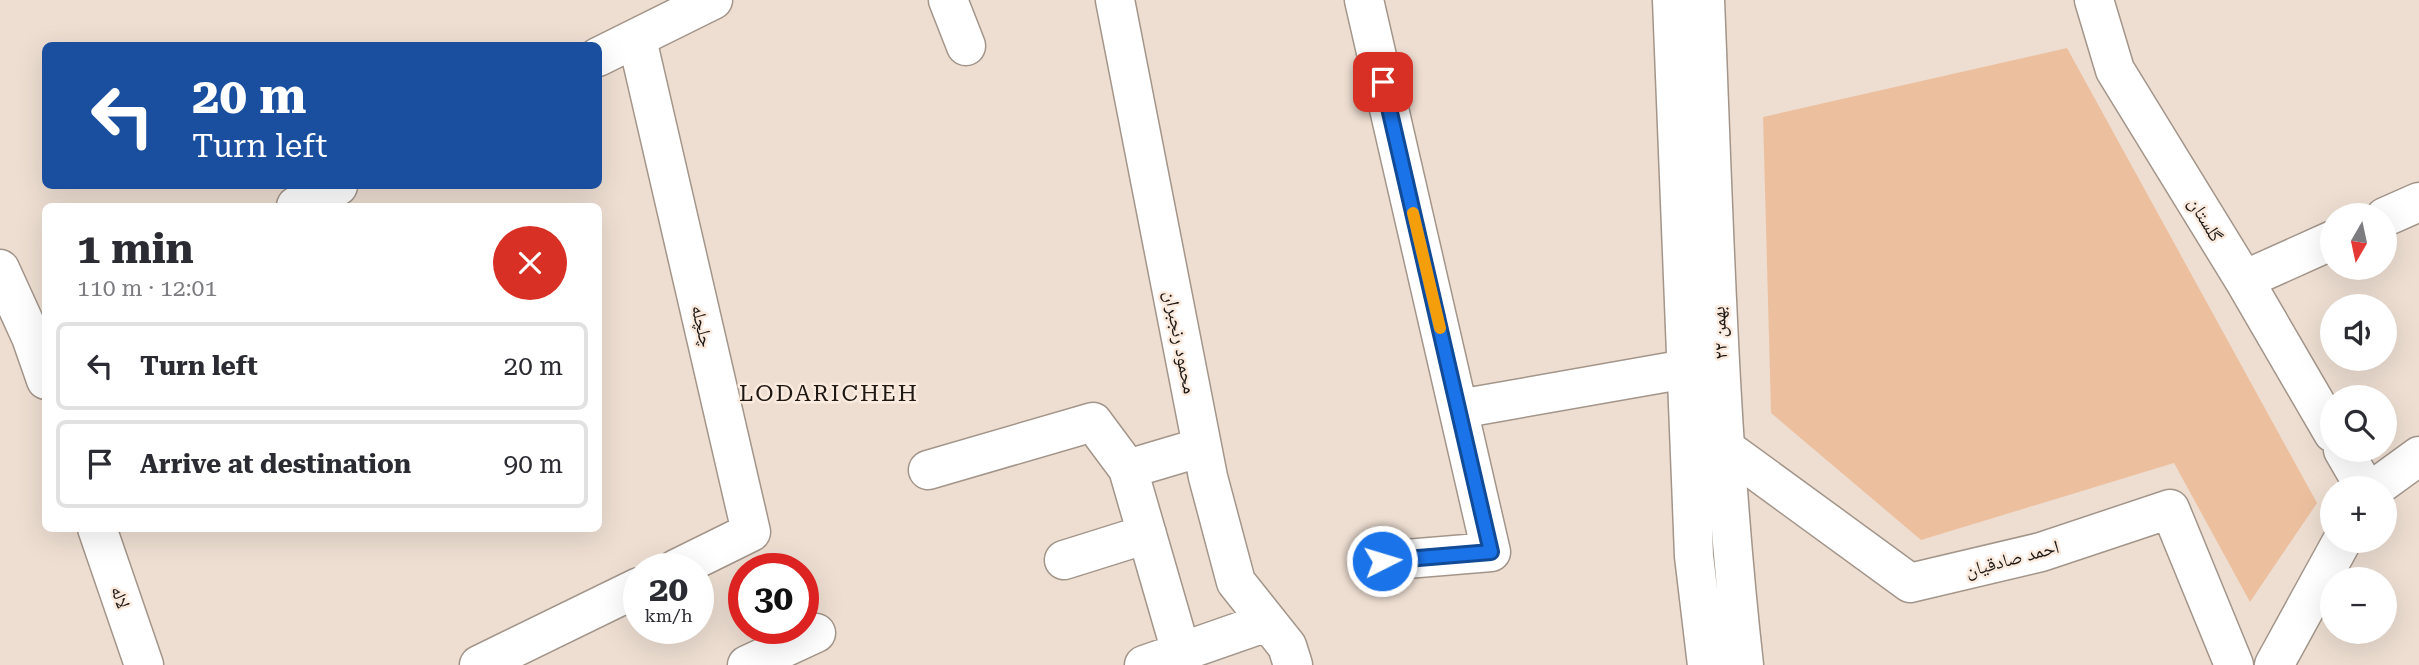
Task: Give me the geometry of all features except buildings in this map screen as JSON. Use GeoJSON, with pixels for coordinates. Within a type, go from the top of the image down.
{"type":"FeatureCollection","features":[{"type":"Feature","properties":{"kind":"street"},"geometry":{"type":"LineString","coordinates":[[602,55],[713,0]]}},
{"type":"Feature","properties":{"kind":"street"},"geometry":{"type":"LineString","coordinates":[[948,0],[966,46]]}},
{"type":"Feature","properties":{"kind":"street","name":"محمود رنجبران"},"geometry":{"type":"LineString","coordinates":[[1115,0],[1208,477],[1236,582],[1287,646],[1293,665]]}},
{"type":"Feature","properties":{"kind":"street"},"geometry":{"type":"LineString","coordinates":[[1364,0],[1491,552],[1382,561]]}},
{"type":"Feature","properties":{"kind":"street","name":"۲۲ بهمن"},"geometry":{"type":"LineString","coordinates":[[1672,0],[1694,555],[1707,665]]}},
{"type":"Feature","properties":{"kind":"street","name":"۲۲ بهمن"},"geometry":{"type":"LineString","coordinates":[[1705,0],[1725,448],[1731,548],[1744,665]]}},
{"type":"Feature","properties":{"kind":"street","name":"گلستان"},"geometry":{"type":"LineString","coordinates":[[2094,0],[2115,70],[2320,411]]}},
{"type":"Feature","properties":{"kind":"street","name":"چلچله"},"geometry":{"type":"LineString","coordinates":[[637,39],[751,532],[708,553]]}},
{"type":"Feature","properties":{"kind":"street"},"geometry":{"type":"LineString","coordinates":[[302,203],[332,189]]}},
{"type":"Feature","properties":{"kind":"street"},"geometry":{"type":"LineString","coordinates":[[2398,211],[2419,202]]}},
{"type":"Feature","properties":{"kind":"street"},"geometry":{"type":"LineString","coordinates":[[2244,281],[2320,246]]}},
{"type":"Feature","properties":{"kind":"street"},"geometry":{"type":"LineString","coordinates":[[0,269],[38,333],[42,356]]}},
{"type":"Feature","properties":{"kind":"street"},"geometry":{"type":"LineString","coordinates":[[1459,409],[1686,369]]}},
{"type":"Feature","properties":{"kind":"street"},"geometry":{"type":"LineString","coordinates":[[928,470],[1093,422],[1128,469],[1181,652]]}},
{"type":"Feature","properties":{"kind":"street"},"geometry":{"type":"LineString","coordinates":[[1128,469],[1202,447]]}},
{"type":"Feature","properties":{"kind":"street","name":"احمد صادقیان"},"geometry":{"type":"LineString","coordinates":[[1725,448],[1910,583],[2041,552],[2170,509],[2234,665]]}},
{"type":"Feature","properties":{"kind":"street"},"geometry":{"type":"LineString","coordinates":[[2392,476],[2419,456]]}},
{"type":"Feature","properties":{"kind":"street","name":"لاله"},"geometry":{"type":"LineString","coordinates":[[98,532],[144,665]]}},
{"type":"Feature","properties":{"kind":"street"},"geometry":{"type":"LineString","coordinates":[[1064,560],[1147,534]]}},
{"type":"Feature","properties":{"kind":"street"},"geometry":{"type":"LineString","coordinates":[[2274,665],[2335,553]]}},
{"type":"Feature","properties":{"kind":"street"},"geometry":{"type":"LineString","coordinates":[[479,665],[623,595]]}},
{"type":"Feature","properties":{"kind":"street"},"geometry":{"type":"LineString","coordinates":[[1144,665],[1267,622]]}},
{"type":"Feature","properties":{"kind":"street"},"geometry":{"type":"LineString","coordinates":[[747,665],[792,644]]}},
{"type":"Feature","properties":{"kind":"shaded area"},"geometry":{"type":"Polygon","coordinates":[[[2067,48],[2317,503],[2250,602],[2174,463],[1921,540],[1771,413],[1763,117],[2067,48]]]}},
{"type":"Feature","properties":{"kind":"slow traffic"},"geometry":{"type":"LineString","coordinates":[[1413,213],[1440,328]]}},
{"type":"Feature","properties":{"kind":"district","name":"LODARICHEH"},"geometry":{"type":"Point","coordinates":[829,393]}},
{"type":"Feature","properties":{"kind":"route"},"geometry":{"type":"LineString","coordinates":[[1382,561],[1491,552],[1383,82]]}}]}
